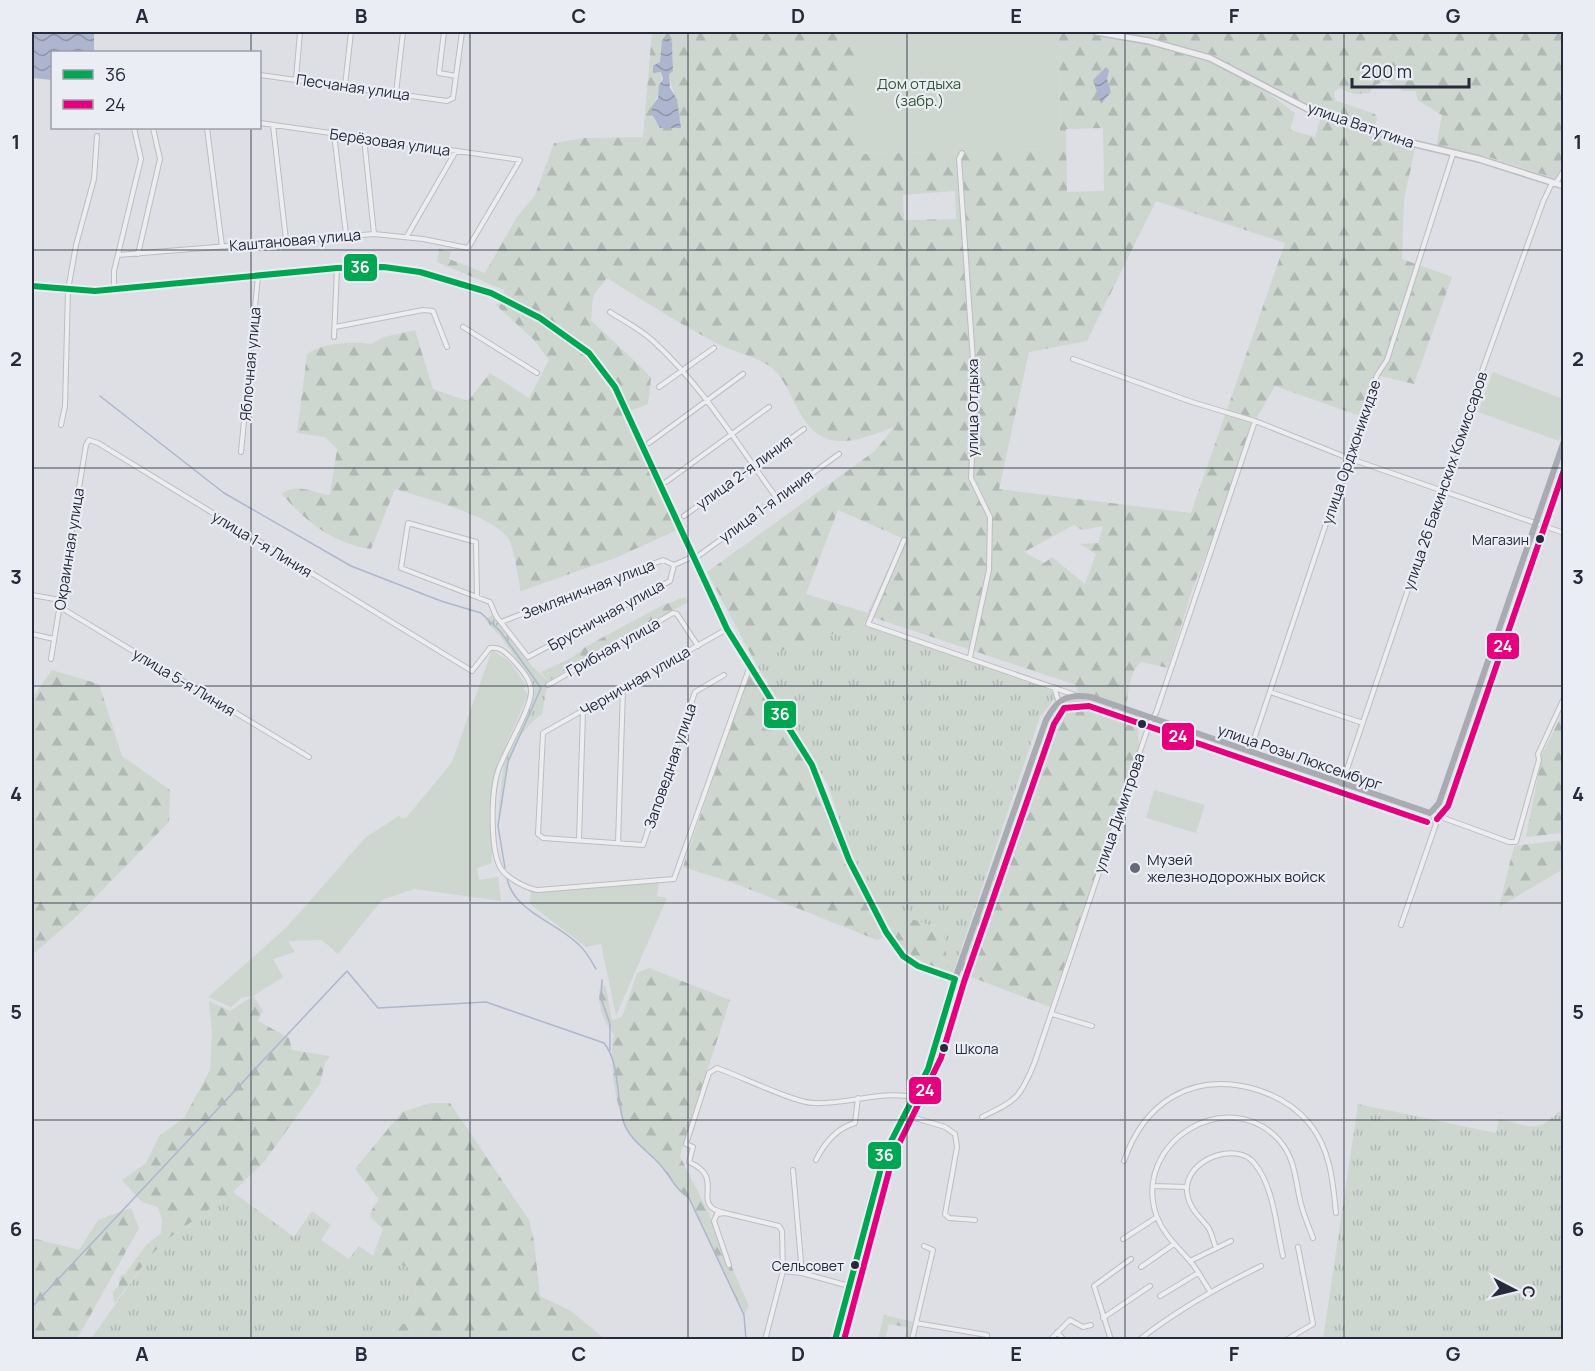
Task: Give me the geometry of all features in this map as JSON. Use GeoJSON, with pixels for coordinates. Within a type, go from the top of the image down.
{"type":"FeatureCollection","features":[{"type":"Feature","properties":{"kind":"main road"},"geometry":{"type":"LineString","coordinates":[[1430,813],[1439,803],[1563,441]]}},
{"type":"Feature","properties":{"kind":"main road","name":"улица Розы Люксембург"},"geometry":{"type":"LineString","coordinates":[[1075,696],[1091,697],[1430,813]]}},
{"type":"Feature","properties":{"kind":"main road"},"geometry":{"type":"LineString","coordinates":[[835,1340],[885,1153],[915,1097],[933,1055],[955,979],[1047,720],[1058,700],[1075,696]]}},
{"type":"Feature","properties":{"kind":"street"},"geometry":{"type":"LineString","coordinates":[[296,79],[300,32]]}},
{"type":"Feature","properties":{"kind":"street"},"geometry":{"type":"LineString","coordinates":[[345,86],[351,32]]}},
{"type":"Feature","properties":{"kind":"street"},"geometry":{"type":"LineString","coordinates":[[396,93],[403,32]]}},
{"type":"Feature","properties":{"kind":"street"},"geometry":{"type":"LineString","coordinates":[[444,32],[439,73],[456,76],[462,32]]}},
{"type":"Feature","properties":{"kind":"street","name":"улица Ватутина"},"geometry":{"type":"LineString","coordinates":[[1096,32],[1149,41],[1210,58],[1310,110],[1563,186]]}},
{"type":"Feature","properties":{"kind":"street","name":"Песчаная улица"},"geometry":{"type":"LineString","coordinates":[[261,75],[447,101],[453,98],[456,76]]}},
{"type":"Feature","properties":{"kind":"street","name":"Берёзовая улица"},"geometry":{"type":"LineString","coordinates":[[261,123],[520,160],[470,246]]}},
{"type":"Feature","properties":{"kind":"street"},"geometry":{"type":"LineString","coordinates":[[273,125],[286,240]]}},
{"type":"Feature","properties":{"kind":"street"},"geometry":{"type":"LineString","coordinates":[[114,289],[118,255],[141,159],[134,129]]}},
{"type":"Feature","properties":{"kind":"street"},"geometry":{"type":"LineString","coordinates":[[138,254],[160,159],[153,129]]}},
{"type":"Feature","properties":{"kind":"street"},"geometry":{"type":"LineString","coordinates":[[207,129],[222,246]]}},
{"type":"Feature","properties":{"kind":"street"},"geometry":{"type":"LineString","coordinates":[[334,134],[346,235]]}},
{"type":"Feature","properties":{"kind":"street"},"geometry":{"type":"LineString","coordinates":[[61,425],[65,406],[68,290],[76,244],[94,179],[97,136]]}},
{"type":"Feature","properties":{"kind":"street"},"geometry":{"type":"LineString","coordinates":[[364,138],[374,234]]}},
{"type":"Feature","properties":{"kind":"street"},"geometry":{"type":"LineString","coordinates":[[407,236],[456,151]]}},
{"type":"Feature","properties":{"kind":"street","name":"улица Отдыха"},"geometry":{"type":"LineString","coordinates":[[962,153],[959,159],[975,390],[970,478],[990,517],[989,570],[970,657]]}},
{"type":"Feature","properties":{"kind":"street","name":"улица Орджоникидзе"},"geometry":{"type":"LineString","coordinates":[[1250,752],[1377,375],[1387,360],[1453,154]]}},
{"type":"Feature","properties":{"kind":"street","name":"улица 26 Бакинских Комиссаров"},"geometry":{"type":"LineString","coordinates":[[1342,784],[1441,491],[1543,202],[1551,185],[1556,183],[1563,170]]}},
{"type":"Feature","properties":{"kind":"street","name":"Каштановая улица"},"geometry":{"type":"LineString","coordinates":[[118,255],[374,234],[407,236],[466,249],[470,246]]}},
{"type":"Feature","properties":{"kind":"street"},"geometry":{"type":"LineString","coordinates":[[32,286],[68,290],[114,289],[337,268],[407,270],[467,284],[508,300],[540,318],[589,353],[615,387],[692,558],[727,629],[812,765],[849,860],[893,943],[903,956],[918,966],[955,979]]}},
{"type":"Feature","properties":{"kind":"street"},"geometry":{"type":"LineString","coordinates":[[334,337],[337,268]]}},
{"type":"Feature","properties":{"kind":"street","name":"Яблочная улица"},"geometry":{"type":"LineString","coordinates":[[241,452],[258,276]]}},
{"type":"Feature","properties":{"kind":"street"},"geometry":{"type":"LineString","coordinates":[[335,327],[423,310],[433,311],[447,347]]}},
{"type":"Feature","properties":{"kind":"street"},"geometry":{"type":"LineString","coordinates":[[610,312],[650,338],[708,401],[776,497]]}},
{"type":"Feature","properties":{"kind":"street"},"geometry":{"type":"LineString","coordinates":[[463,327],[537,373]]}},
{"type":"Feature","properties":{"kind":"street"},"geometry":{"type":"LineString","coordinates":[[659,387],[714,348]]}},
{"type":"Feature","properties":{"kind":"street"},"geometry":{"type":"LineString","coordinates":[[1073,359],[1192,402],[1256,421],[1348,459],[1563,533]]}},
{"type":"Feature","properties":{"kind":"street"},"geometry":{"type":"LineString","coordinates":[[649,443],[743,374]]}},
{"type":"Feature","properties":{"kind":"street"},"geometry":{"type":"LineString","coordinates":[[666,482],[770,407]]}},
{"type":"Feature","properties":{"kind":"street","name":"улица Димитрова"},"geometry":{"type":"LineString","coordinates":[[982,1117],[1013,1102],[1019,1096],[1034,1064],[1151,718],[1156,713],[1256,421]]}},
{"type":"Feature","properties":{"kind":"street","name":"улица 2-я линия"},"geometry":{"type":"LineString","coordinates":[[684,516],[804,429]]}},
{"type":"Feature","properties":{"kind":"street","name":"Окраинная улица"},"geometry":{"type":"LineString","coordinates":[[51,659],[86,445],[89,440]]}},
{"type":"Feature","properties":{"kind":"street","name":"улица 1-я Линия"},"geometry":{"type":"LineString","coordinates":[[89,440],[98,443],[433,650],[471,671],[490,648],[496,647],[506,653],[527,678],[531,695],[497,773],[494,843],[503,871],[535,890],[674,879],[750,666]]}},
{"type":"Feature","properties":{"kind":"street","name":"улица 1-я линия"},"geometry":{"type":"LineString","coordinates":[[674,565],[692,558],[839,454]]}},
{"type":"Feature","properties":{"kind":"street"},"geometry":{"type":"LineString","coordinates":[[477,597],[476,542],[408,523],[401,568],[490,602],[501,622]]}},
{"type":"Feature","properties":{"kind":"street"},"geometry":{"type":"LineString","coordinates":[[904,540],[868,624],[970,657],[1075,696]]}},
{"type":"Feature","properties":{"kind":"street","name":"Земляничная улица"},"geometry":{"type":"LineString","coordinates":[[501,622],[663,560],[674,565]]}},
{"type":"Feature","properties":{"kind":"street","name":"Брусничная улица"},"geometry":{"type":"LineString","coordinates":[[501,622],[528,657],[670,581],[674,565]]}},
{"type":"Feature","properties":{"kind":"street"},"geometry":{"type":"LineString","coordinates":[[32,595],[61,600]]}},
{"type":"Feature","properties":{"kind":"street","name":"улица 5-я Линия"},"geometry":{"type":"LineString","coordinates":[[60,608],[309,757]]}},
{"type":"Feature","properties":{"kind":"street","name":"Грибная улица"},"geometry":{"type":"LineString","coordinates":[[548,685],[673,613],[679,616],[698,646]]}},
{"type":"Feature","properties":{"kind":"street","name":"Черничная улица"},"geometry":{"type":"LineString","coordinates":[[543,734],[727,629]]}},
{"type":"Feature","properties":{"kind":"street"},"geometry":{"type":"LineString","coordinates":[[32,634],[54,639]]}},
{"type":"Feature","properties":{"kind":"street","name":"Заповедная улица"},"geometry":{"type":"LineString","coordinates":[[543,734],[538,834],[543,838],[643,845],[695,692],[724,675]]}},
{"type":"Feature","properties":{"kind":"street"},"geometry":{"type":"LineString","coordinates":[[1053,686],[1058,700]]}},
{"type":"Feature","properties":{"kind":"street"},"geometry":{"type":"LineString","coordinates":[[618,843],[622,688]]}},
{"type":"Feature","properties":{"kind":"street"},"geometry":{"type":"LineString","coordinates":[[1270,692],[1363,723]]}},
{"type":"Feature","properties":{"kind":"street","name":"улица Розы Люксембург"},"geometry":{"type":"LineString","coordinates":[[1430,813],[1509,842],[1516,842],[1539,760],[1538,754],[1563,698]]}},
{"type":"Feature","properties":{"kind":"street"},"geometry":{"type":"LineString","coordinates":[[579,840],[583,711]]}},
{"type":"Feature","properties":{"kind":"street"},"geometry":{"type":"LineString","coordinates":[[1401,925],[1436,824],[1430,813]]}},
{"type":"Feature","properties":{"kind":"street"},"geometry":{"type":"LineString","coordinates":[[1052,1014],[1092,1026]]}},
{"type":"Feature","properties":{"kind":"street"},"geometry":{"type":"LineString","coordinates":[[765,1340],[783,1271],[782,1231],[779,1226],[725,1213],[712,1207],[708,1201],[709,1183],[700,1167],[689,1162],[693,1147],[686,1144],[713,1069],[717,1068],[807,1102],[892,1094],[915,1097]]}},
{"type":"Feature","properties":{"kind":"street"},"geometry":{"type":"LineString","coordinates":[[1124,1161],[1131,1141],[1142,1123],[1156,1108],[1174,1096],[1193,1088],[1214,1084],[1235,1084],[1276,1096],[1296,1108],[1310,1124],[1322,1143],[1329,1161],[1336,1213]]}},
{"type":"Feature","properties":{"kind":"street"},"geometry":{"type":"LineString","coordinates":[[816,1160],[823,1146],[840,1129],[855,1123],[858,1098]]}},
{"type":"Feature","properties":{"kind":"street"},"geometry":{"type":"LineString","coordinates":[[905,1114],[945,1127],[956,1134],[957,1147],[945,1214],[950,1218],[975,1220]]}},
{"type":"Feature","properties":{"kind":"street"},"geometry":{"type":"LineString","coordinates":[[1210,1291],[1190,1261],[1174,1244],[1157,1217],[1154,1185],[1156,1168],[1163,1152],[1178,1134],[1214,1119],[1251,1121],[1280,1141],[1294,1164],[1300,1203],[1313,1238]]}},
{"type":"Feature","properties":{"kind":"street"},"geometry":{"type":"LineString","coordinates":[[1216,1248],[1208,1227],[1192,1210],[1187,1187],[1194,1169],[1204,1159],[1220,1155],[1240,1155],[1254,1161],[1267,1181],[1283,1256]]}},
{"type":"Feature","properties":{"kind":"street"},"geometry":{"type":"LineString","coordinates":[[793,1170],[802,1273]]}},
{"type":"Feature","properties":{"kind":"street"},"geometry":{"type":"LineString","coordinates":[[1154,1185],[1187,1187]]}},
{"type":"Feature","properties":{"kind":"street"},"geometry":{"type":"LineString","coordinates":[[725,1213],[717,1214],[714,1221],[729,1265]]}},
{"type":"Feature","properties":{"kind":"street"},"geometry":{"type":"LineString","coordinates":[[1123,1239],[1157,1217]]}},
{"type":"Feature","properties":{"kind":"street"},"geometry":{"type":"LineString","coordinates":[[1190,1261],[1231,1241]]}},
{"type":"Feature","properties":{"kind":"street"},"geometry":{"type":"LineString","coordinates":[[1141,1267],[1174,1244]]}},
{"type":"Feature","properties":{"kind":"street"},"geometry":{"type":"LineString","coordinates":[[912,1340],[933,1250],[924,1246]]}},
{"type":"Feature","properties":{"kind":"street"},"geometry":{"type":"LineString","coordinates":[[1286,1340],[1313,1324],[1298,1247]]}},
{"type":"Feature","properties":{"kind":"street"},"geometry":{"type":"LineString","coordinates":[[1111,1340],[1102,1318],[1094,1286],[1131,1259]]}},
{"type":"Feature","properties":{"kind":"street"},"geometry":{"type":"LineString","coordinates":[[1138,1340],[1170,1315],[1210,1291],[1261,1266]]}},
{"type":"Feature","properties":{"kind":"street"},"geometry":{"type":"LineString","coordinates":[[783,1271],[802,1273],[849,1286]]}},
{"type":"Feature","properties":{"kind":"street"},"geometry":{"type":"LineString","coordinates":[[1160,1296],[1198,1273]]}},
{"type":"Feature","properties":{"kind":"street"},"geometry":{"type":"LineString","coordinates":[[1102,1318],[1150,1286]]}},
{"type":"Feature","properties":{"kind":"street"},"geometry":{"type":"LineString","coordinates":[[1050,1340],[1070,1320],[1083,1327],[1091,1325]]}},
{"type":"Feature","properties":{"kind":"street"},"geometry":{"type":"LineString","coordinates":[[916,1323],[958,1332],[987,1335],[987,1340]]}},
{"type":"Feature","properties":{"kind":"street"},"geometry":{"type":"LineString","coordinates":[[1057,1332],[1064,1340]]}},
{"type":"Feature","properties":{"kind":"green space"},"geometry":{"type":"Polygon","coordinates":[[[652,32],[856,32],[859,154],[1060,149],[1059,32],[1563,32],[1564,170],[1557,179],[1488,157],[1436,147],[1442,115],[1417,100],[1416,91],[1404,91],[1385,81],[1375,85],[1369,93],[1354,94],[1340,88],[1334,92],[1335,100],[1375,114],[1377,118],[1375,126],[1348,121],[1416,144],[1404,199],[1402,259],[1452,277],[1414,384],[1377,375],[1363,417],[1275,386],[1255,421],[1225,509],[1193,587],[1168,668],[1141,662],[1134,671],[1127,708],[1136,711],[1140,746],[1050,1007],[963,974],[960,967],[1026,794],[1049,721],[1060,701],[1078,694],[1076,685],[872,617],[863,624],[754,660],[707,572],[875,451],[894,427],[844,441],[828,439],[818,434],[802,417],[785,385],[772,368],[714,342],[607,278],[593,296],[591,320],[651,378],[648,404],[622,414],[677,530],[615,558],[521,591],[509,540],[489,523],[457,508],[395,489],[371,549],[333,537],[301,514],[282,494],[292,489],[305,489],[330,495],[337,449],[325,437],[297,433],[307,354],[313,350],[347,343],[371,344],[384,337],[415,330],[433,389],[468,401],[490,373],[529,398],[549,360],[534,340],[496,305],[502,302],[504,290],[437,262],[439,249],[451,252],[449,259],[485,273],[517,217],[535,195],[554,143],[585,138],[643,137],[652,32]],[[662,40],[662,74],[659,91],[652,106],[677,111],[669,74],[673,70],[672,42],[662,40]],[[1249,79],[1295,113],[1290,130],[1315,137],[1322,113],[1249,79]],[[1103,128],[1066,129],[1067,192],[1104,191],[1103,128]],[[955,191],[903,195],[904,220],[956,219],[955,191]],[[1156,201],[1087,341],[1029,352],[999,489],[1191,513],[1285,243],[1156,201]],[[838,510],[806,594],[868,613],[902,538],[838,510]],[[1074,525],[1024,552],[1044,563],[1052,557],[1085,584],[1096,554],[1080,544],[1098,543],[1103,526],[1082,530],[1074,525]]]}},
{"type":"Feature","properties":{"kind":"green space","name":"Дом отдыха (забр.)"},"geometry":{"type":"Polygon","coordinates":[[[856,32],[1059,32],[1060,149],[858,154],[856,32]]]}},
{"type":"Feature","properties":{"kind":"green space"},"geometry":{"type":"Polygon","coordinates":[[[1493,372],[1563,399],[1563,430],[1559,441],[1478,412],[1493,372]]]}},
{"type":"Feature","properties":{"kind":"green space"},"geometry":{"type":"Polygon","coordinates":[[[685,597],[688,602],[548,681],[541,672],[573,657],[585,647],[661,606],[685,597]]]}},
{"type":"Feature","properties":{"kind":"green space"},"geometry":{"type":"Polygon","coordinates":[[[493,614],[510,633],[531,665],[548,681],[542,714],[520,738],[508,764],[497,824],[504,762],[524,721],[535,687],[501,637],[485,620],[493,614]]]}},
{"type":"Feature","properties":{"kind":"green space"},"geometry":{"type":"Polygon","coordinates":[[[863,624],[1053,691],[1056,697],[1040,717],[953,973],[949,974],[943,930],[878,907],[853,860],[828,785],[754,660],[863,624]]]}},
{"type":"Feature","properties":{"kind":"green space"},"geometry":{"type":"Polygon","coordinates":[[[492,650],[509,661],[526,685],[524,689],[528,695],[498,763],[492,789],[492,863],[477,868],[479,880],[498,877],[501,901],[414,889],[382,900],[338,954],[322,940],[288,941],[295,952],[273,959],[283,977],[253,996],[241,998],[231,1007],[208,997],[286,928],[366,837],[399,816],[402,819],[407,817],[452,762],[492,650]]]}},
{"type":"Feature","properties":{"kind":"green space"},"geometry":{"type":"Polygon","coordinates":[[[52,670],[99,684],[122,756],[170,790],[169,822],[77,916],[32,955],[32,698],[52,670]]]}},
{"type":"Feature","properties":{"kind":"green space"},"geometry":{"type":"Polygon","coordinates":[[[752,673],[810,766],[837,840],[885,937],[877,940],[731,882],[683,867],[748,676],[752,673]]]}},
{"type":"Feature","properties":{"kind":"green space"},"geometry":{"type":"Polygon","coordinates":[[[1563,712],[1563,833],[1526,837],[1542,755],[1563,712]]]}},
{"type":"Feature","properties":{"kind":"green space"},"geometry":{"type":"Polygon","coordinates":[[[1154,790],[1205,805],[1196,833],[1146,818],[1154,790]]]}},
{"type":"Feature","properties":{"kind":"green space"},"geometry":{"type":"Polygon","coordinates":[[[1563,840],[1563,869],[1499,907],[1514,846],[1563,840]]]}},
{"type":"Feature","properties":{"kind":"green space"},"geometry":{"type":"Polygon","coordinates":[[[659,883],[657,896],[667,898],[616,1016],[601,944],[586,947],[530,904],[531,892],[659,883]]]}},
{"type":"Feature","properties":{"kind":"green space"},"geometry":{"type":"Polygon","coordinates":[[[878,907],[943,930],[949,974],[921,961],[905,950],[878,907]]]}},
{"type":"Feature","properties":{"kind":"green space"},"geometry":{"type":"Polygon","coordinates":[[[649,968],[730,1000],[680,1156],[708,1212],[749,1306],[744,1315],[689,1199],[630,1134],[617,1100],[612,1057],[614,1035],[601,1010],[599,997],[601,983],[606,987],[612,1020],[622,1017],[637,973],[649,968]]]}},
{"type":"Feature","properties":{"kind":"green space"},"geometry":{"type":"Polygon","coordinates":[[[253,996],[263,1010],[258,1021],[289,1038],[292,1050],[330,1056],[325,1063],[320,1084],[264,1162],[233,1192],[169,1238],[150,1256],[114,1304],[113,1292],[119,1285],[120,1276],[125,1274],[146,1245],[161,1233],[162,1220],[158,1207],[142,1202],[122,1180],[146,1163],[159,1136],[184,1118],[210,1070],[212,1033],[209,1001],[230,1011],[253,996]]]}},
{"type":"Feature","properties":{"kind":"green space"},"geometry":{"type":"Polygon","coordinates":[[[431,1103],[450,1103],[529,1220],[534,1241],[540,1296],[571,1311],[605,1339],[385,1339],[396,1326],[411,1322],[415,1307],[416,1270],[373,1256],[383,1229],[371,1218],[370,1213],[379,1199],[355,1169],[402,1112],[431,1103]]]}},
{"type":"Feature","properties":{"kind":"green space"},"geometry":{"type":"Polygon","coordinates":[[[1358,1104],[1496,1133],[1499,1119],[1528,1126],[1540,1125],[1563,1108],[1563,1339],[1323,1339],[1358,1104]]]}},
{"type":"Feature","properties":{"kind":"green space"},"geometry":{"type":"Polygon","coordinates":[[[233,1192],[294,1237],[312,1211],[331,1225],[321,1240],[349,1259],[359,1246],[373,1256],[416,1270],[415,1307],[411,1323],[396,1326],[385,1339],[90,1340],[150,1256],[169,1238],[233,1192]]]}},
{"type":"Feature","properties":{"kind":"green space"},"geometry":{"type":"Polygon","coordinates":[[[131,1208],[139,1228],[77,1339],[32,1339],[32,1238],[79,1250],[98,1220],[131,1208]]]}},
{"type":"Feature","properties":{"kind":"green space"},"geometry":{"type":"Polygon","coordinates":[[[884,1315],[914,1322],[910,1339],[905,1339],[907,1327],[889,1324],[885,1339],[878,1339],[884,1315]]]}},
{"type":"Feature","properties":{"kind":"water"},"geometry":{"type":"Polygon","coordinates":[[[32,32],[94,32],[94,51],[51,51],[51,80],[32,78],[32,32]]]}},
{"type":"Feature","properties":{"kind":"water"},"geometry":{"type":"Polygon","coordinates":[[[668,37],[672,42],[673,71],[669,74],[670,88],[677,99],[681,128],[660,128],[652,114],[652,106],[658,98],[659,85],[663,79],[661,72],[653,73],[653,66],[660,62],[662,40],[668,37]]]}},
{"type":"Feature","properties":{"kind":"water"},"geometry":{"type":"Polygon","coordinates":[[[1106,67],[1109,70],[1107,79],[1111,92],[1101,104],[1093,80],[1106,67]]]}},
{"type":"Feature","properties":{"kind":"waterway"},"geometry":{"type":"LineString","coordinates":[[100,396],[224,493],[351,566],[441,601],[481,613],[500,631],[541,688],[508,762],[498,826],[505,868]]}},
{"type":"Feature","properties":{"kind":"waterway"},"geometry":{"type":"LineString","coordinates":[[507,878],[518,900],[571,938],[585,951],[596,969]]}},
{"type":"Feature","properties":{"kind":"waterway"},"geometry":{"type":"LineString","coordinates":[[32,1307],[347,971],[378,1008],[486,1002],[604,1043],[613,1060],[621,1111],[626,1127],[634,1140],[657,1161],[677,1187],[689,1198],[744,1315],[746,1340]]}},
{"type":"Feature","properties":{"kind":"waterway"},"geometry":{"type":"LineString","coordinates":[[602,980],[601,998],[610,1024],[610,1050]]}},
{"type":"Feature","properties":{"kind":"transit line","name":"36"},"geometry":{"type":"LineString","coordinates":[[32,286],[95,291],[337,268],[384,267],[420,272],[491,293],[540,318],[589,353],[615,387],[727,629],[812,765],[849,860],[886,932],[903,956],[918,966],[955,979]]}},
{"type":"Feature","properties":{"kind":"transit line","name":"24"},"geometry":{"type":"LineString","coordinates":[[1437,819],[1448,806],[1564,470]]}},
{"type":"Feature","properties":{"kind":"transit line","name":"24"},"geometry":{"type":"LineString","coordinates":[[844,1340],[893,1156],[941,1058],[964,982],[1054,724],[1064,708],[1089,706],[1427,822]]}},
{"type":"Feature","properties":{"kind":"transit line","name":"36"},"geometry":{"type":"LineString","coordinates":[[835,1340],[885,1153],[928,1069],[955,979]]}},
{"type":"Feature","properties":{"kind":"place","name":"Магазин"},"geometry":{"type":"Point","coordinates":[1540,539]}},
{"type":"Feature","properties":{"kind":"place","name":"Музей железнодорожных войск"},"geometry":{"type":"Point","coordinates":[1135,868]}},
{"type":"Feature","properties":{"kind":"place","name":"Школа"},"geometry":{"type":"Point","coordinates":[944,1048]}},
{"type":"Feature","properties":{"kind":"place","name":"Сельсовет"},"geometry":{"type":"Point","coordinates":[855,1265]}}]}
